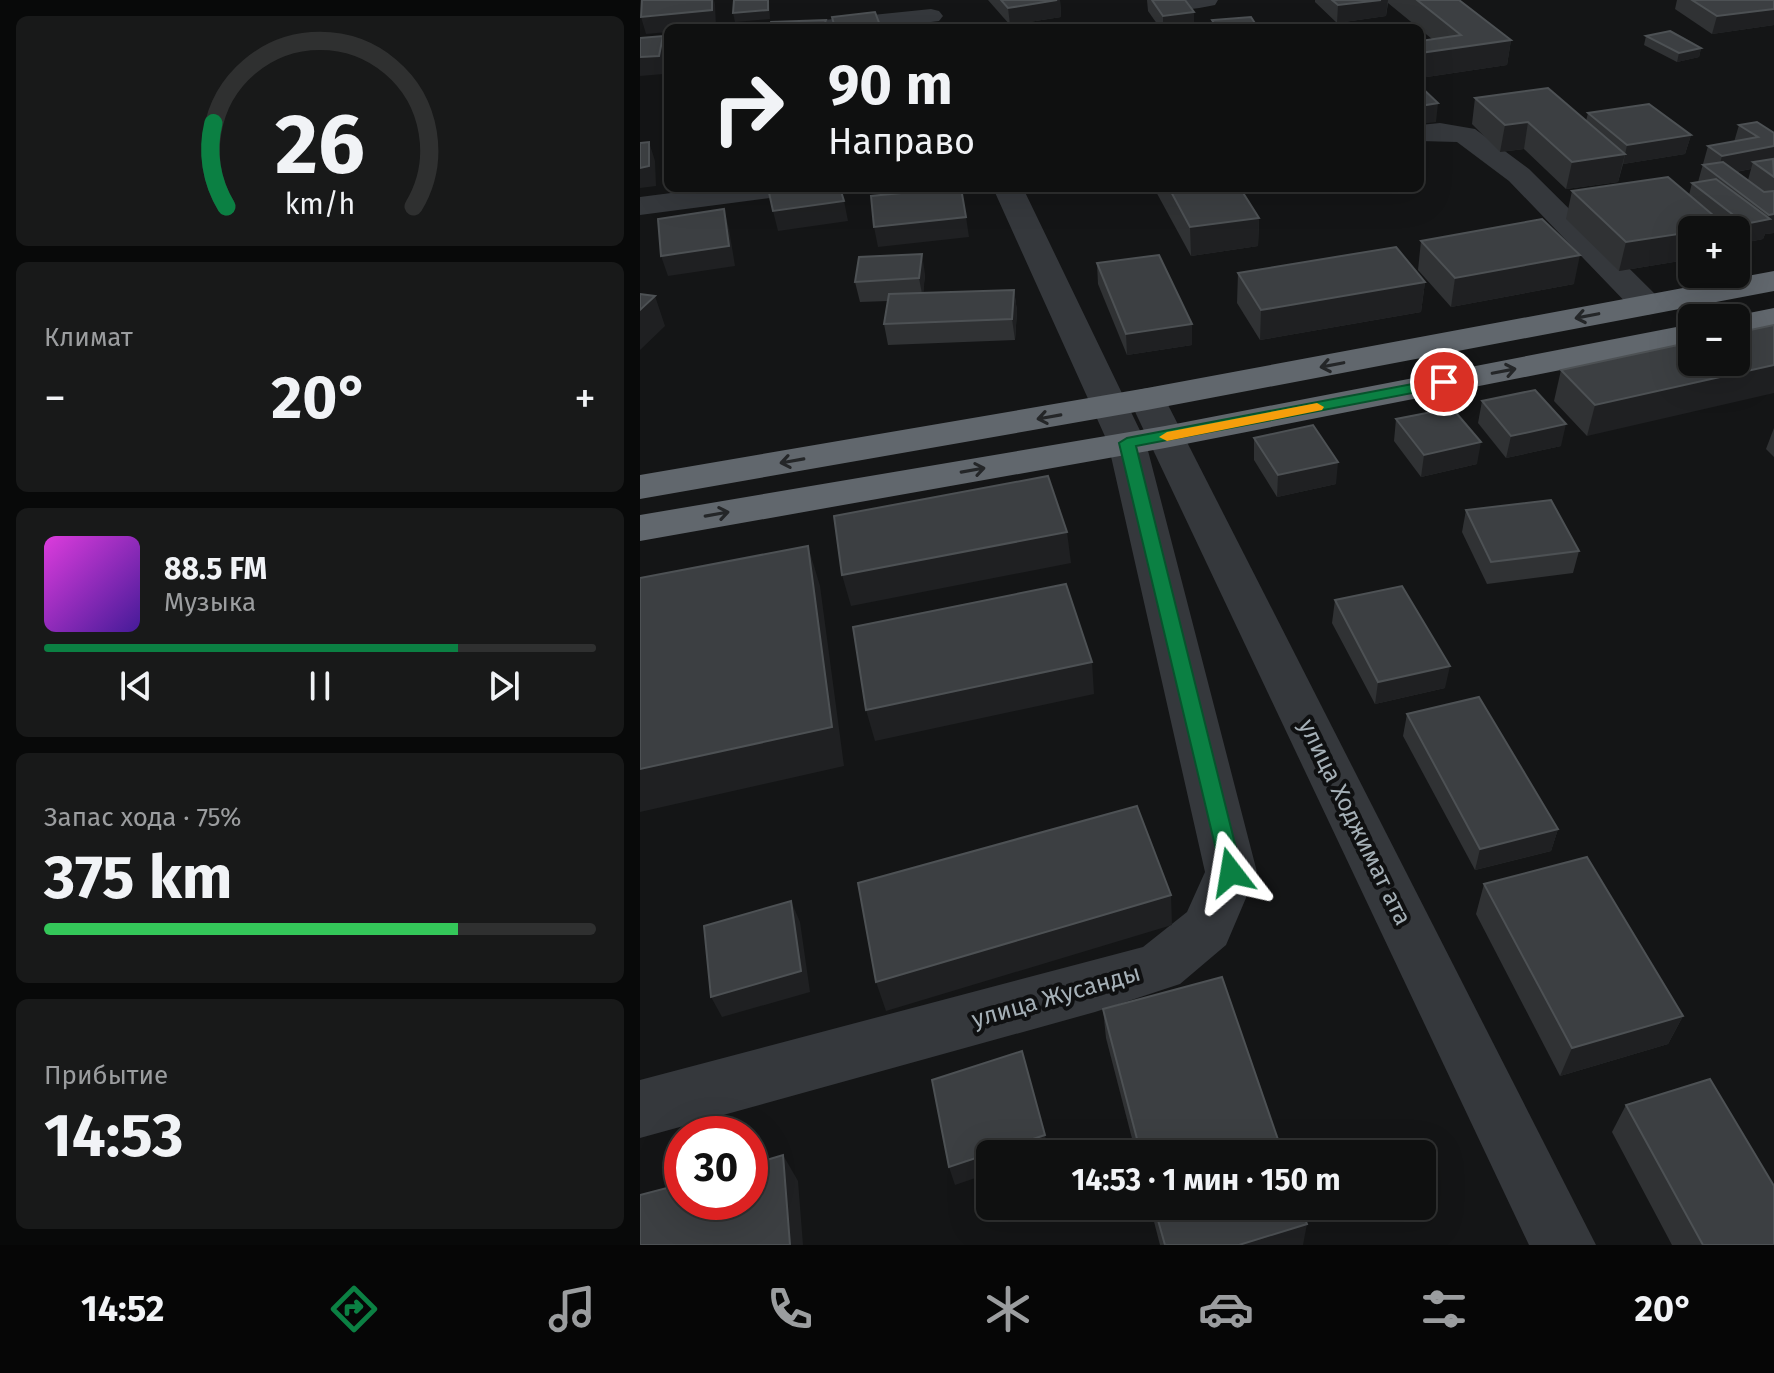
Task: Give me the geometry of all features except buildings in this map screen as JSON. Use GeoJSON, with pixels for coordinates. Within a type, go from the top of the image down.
{"type":"FeatureCollection","features":[{"type":"Feature","properties":{"kind":"highway"},"geometry":{"type":"LineString","coordinates":[[640,528],[1138,421],[1647,305],[1774,281]]}},
{"type":"Feature","properties":{"kind":"highway"},"geometry":{"type":"LineString","coordinates":[[1750,322],[1774,318]]}},
{"type":"Feature","properties":{"kind":"highway"},"geometry":{"type":"LineString","coordinates":[[640,487],[1138,421],[1678,336]]}},
{"type":"Feature","properties":{"kind":"street"},"geometry":{"type":"LineString","coordinates":[[1178,3],[1207,0]]}},
{"type":"Feature","properties":{"kind":"street"},"geometry":{"type":"LineString","coordinates":[[850,24],[931,15]]}},
{"type":"Feature","properties":{"kind":"street"},"geometry":{"type":"LineString","coordinates":[[1424,133],[1440,131],[1465,135],[1519,175],[1647,305]]}},
{"type":"Feature","properties":{"kind":"street"},"geometry":{"type":"LineString","coordinates":[[640,206],[747,192]]}},
{"type":"Feature","properties":{"kind":"street","name":"улица Ходжимат ата"},"geometry":{"type":"LineString","coordinates":[[1011,192],[1138,421],[1563,1245]]}},
{"type":"Feature","properties":{"kind":"street","name":"улица Жусанды"},"geometry":{"type":"LineString","coordinates":[[640,1109],[1095,987],[1160,966],[1207,928],[1231,872],[1138,421]]}},
{"type":"Feature","properties":{"kind":"slow traffic"},"geometry":{"type":"LineString","coordinates":[[1167,437],[1317,407]]}},
{"type":"Feature","properties":{"kind":"route"},"geometry":{"type":"LineString","coordinates":[[1231,872],[1127,443],[1444,382]]}}]}
